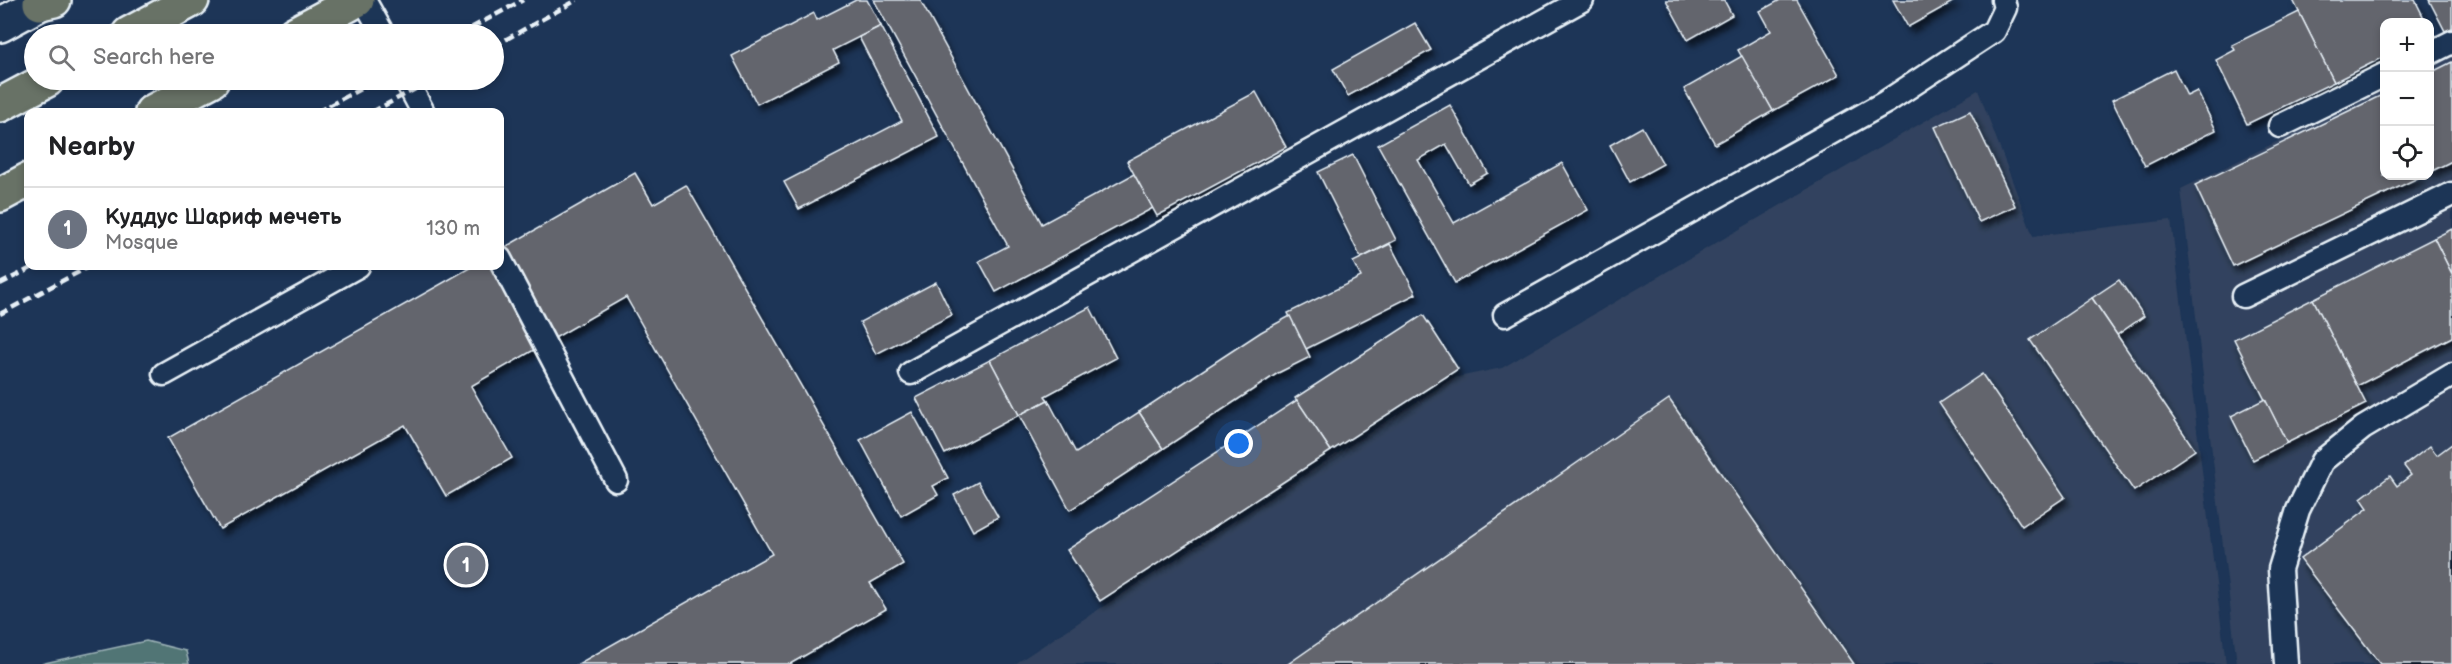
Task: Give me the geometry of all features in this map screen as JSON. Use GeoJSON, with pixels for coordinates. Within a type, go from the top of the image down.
{"type":"FeatureCollection","features":[{"type":"Feature","properties":{"kind":"main road"},"geometry":{"type":"LineString","coordinates":[[125,24],[156,0]]}},
{"type":"Feature","properties":{"kind":"main road"},"geometry":{"type":"LineString","coordinates":[[148,24],[192,0]]}},
{"type":"Feature","properties":{"kind":"main road"},"geometry":{"type":"LineString","coordinates":[[313,24],[357,0]]}},
{"type":"Feature","properties":{"kind":"main road"},"geometry":{"type":"LineString","coordinates":[[0,105],[28,90]]}},
{"type":"Feature","properties":{"kind":"main road"},"geometry":{"type":"LineString","coordinates":[[160,108],[193,90]]}},
{"type":"Feature","properties":{"kind":"main road"},"geometry":{"type":"LineString","coordinates":[[0,195],[24,182]]}},
{"type":"Feature","properties":{"kind":"street"},"geometry":{"type":"LineString","coordinates":[[0,25],[46,1]]}},
{"type":"Feature","properties":{"kind":"lane"},"geometry":{"type":"LineString","coordinates":[[364,0],[377,24]]}},
{"type":"Feature","properties":{"kind":"lane"},"geometry":{"type":"LineString","coordinates":[[911,373],[1582,0]]}},
{"type":"Feature","properties":{"kind":"lane"},"geometry":{"type":"LineString","coordinates":[[1505,315],[1886,102],[1994,31],[2005,8],[2003,0]]}},
{"type":"Feature","properties":{"kind":"lane"},"geometry":{"type":"LineString","coordinates":[[2434,51],[2452,42]]}},
{"type":"Feature","properties":{"kind":"lane"},"geometry":{"type":"LineString","coordinates":[[2280,126],[2380,77]]}},
{"type":"Feature","properties":{"kind":"lane"},"geometry":{"type":"LineString","coordinates":[[411,90],[421,108]]}},
{"type":"Feature","properties":{"kind":"lane"},"geometry":{"type":"LineString","coordinates":[[2242,296],[2452,194]]}},
{"type":"Feature","properties":{"kind":"lane"},"geometry":{"type":"LineString","coordinates":[[504,267],[616,480]]}},
{"type":"Feature","properties":{"kind":"lane"},"geometry":{"type":"LineString","coordinates":[[164,374],[351,270]]}},
{"type":"Feature","properties":{"kind":"lane"},"geometry":{"type":"LineString","coordinates":[[2286,664],[2280,569],[2298,510],[2322,461],[2363,428],[2452,375]]}},
{"type":"Feature","properties":{"kind":"shaded area"},"geometry":{"type":"Polygon","coordinates":[[[2452,55],[2452,664],[2237,664],[2181,189],[2380,91],[2380,180],[2434,180],[2434,64],[2452,55]]]}},
{"type":"Feature","properties":{"kind":"shaded area"},"geometry":{"type":"Polygon","coordinates":[[[1978,90],[2033,236],[2171,220],[2226,664],[1015,664],[1453,378],[1502,368],[1978,90]]]}},
{"type":"Feature","properties":{"kind":"green space"},"geometry":{"type":"Polygon","coordinates":[[[146,641],[186,651],[189,664],[40,664],[146,641]]]}},
{"type":"Feature","properties":{"kind":"building"},"geometry":{"type":"Polygon","coordinates":[[[856,0],[867,0],[881,26],[833,50],[839,62],[757,104],[732,56],[814,13],[817,20],[856,0]]]}},
{"type":"Feature","properties":{"kind":"building"},"geometry":{"type":"Polygon","coordinates":[[[874,0],[920,0],[1042,224],[1134,174],[1153,208],[996,292],[979,261],[1008,246],[874,0]]]}},
{"type":"Feature","properties":{"kind":"building"},"geometry":{"type":"Polygon","coordinates":[[[1666,0],[1724,0],[1732,15],[1688,40],[1666,0]]]}},
{"type":"Feature","properties":{"kind":"building"},"geometry":{"type":"Polygon","coordinates":[[[1780,0],[1797,0],[1839,75],[1773,111],[1738,50],[1771,31],[1760,11],[1780,0]]]}},
{"type":"Feature","properties":{"kind":"building"},"geometry":{"type":"Polygon","coordinates":[[[1893,0],[1956,0],[1908,27],[1893,0]]]}},
{"type":"Feature","properties":{"kind":"building"},"geometry":{"type":"Polygon","coordinates":[[[2293,0],[2415,0],[2424,18],[2380,18],[2380,59],[2334,82],[2293,0]]]}},
{"type":"Feature","properties":{"kind":"building"},"geometry":{"type":"Polygon","coordinates":[[[2429,0],[2452,0],[2452,28],[2445,31],[2429,0]]]}},
{"type":"Feature","properties":{"kind":"building"},"geometry":{"type":"Polygon","coordinates":[[[2299,12],[2334,82],[2247,124],[2216,60],[2235,50],[2232,45],[2299,12]]]}},
{"type":"Feature","properties":{"kind":"building"},"geometry":{"type":"Polygon","coordinates":[[[1415,23],[1431,50],[1348,96],[1333,69],[1415,23]]]}},
{"type":"Feature","properties":{"kind":"building"},"geometry":{"type":"Polygon","coordinates":[[[881,26],[939,137],[799,209],[784,182],[902,121],[859,37],[881,26]]]}},
{"type":"Feature","properties":{"kind":"building"},"geometry":{"type":"Polygon","coordinates":[[[1742,56],[1773,111],[1715,144],[1684,89],[1742,56]]]}},
{"type":"Feature","properties":{"kind":"building"},"geometry":{"type":"Polygon","coordinates":[[[2452,62],[2452,161],[2434,170],[2434,72],[2452,62]]]}},
{"type":"Feature","properties":{"kind":"building"},"geometry":{"type":"Polygon","coordinates":[[[2174,69],[2187,96],[2197,91],[2216,130],[2145,166],[2112,100],[2174,69]]]}},
{"type":"Feature","properties":{"kind":"building"},"geometry":{"type":"Polygon","coordinates":[[[1256,92],[1286,147],[1157,216],[1127,161],[1256,92]]]}},
{"type":"Feature","properties":{"kind":"building"},"geometry":{"type":"Polygon","coordinates":[[[2380,96],[2380,180],[2414,180],[2233,266],[2195,185],[2380,96]]]}},
{"type":"Feature","properties":{"kind":"building"},"geometry":{"type":"Polygon","coordinates":[[[1450,105],[1488,173],[1469,184],[1446,144],[1418,160],[1454,223],[1562,163],[1588,210],[1455,283],[1378,145],[1450,105]]]}},
{"type":"Feature","properties":{"kind":"building"},"geometry":{"type":"Polygon","coordinates":[[[1970,111],[2015,206],[1979,222],[1935,127],[1970,111]]]}},
{"type":"Feature","properties":{"kind":"building"},"geometry":{"type":"Polygon","coordinates":[[[1642,127],[1663,164],[1630,182],[1610,145],[1642,127]]]}},
{"type":"Feature","properties":{"kind":"building"},"geometry":{"type":"Polygon","coordinates":[[[1353,155],[1396,240],[1361,258],[1318,172],[1353,155]]]}},
{"type":"Feature","properties":{"kind":"building"},"geometry":{"type":"Polygon","coordinates":[[[635,173],[653,204],[686,185],[903,564],[870,583],[886,609],[790,664],[578,664],[772,554],[626,297],[471,386],[512,458],[446,496],[405,425],[220,529],[168,438],[466,270],[504,270],[504,248],[635,173]]]}},
{"type":"Feature","properties":{"kind":"building"},"geometry":{"type":"Polygon","coordinates":[[[2452,229],[2452,274],[2434,238],[2452,229]]]}},
{"type":"Feature","properties":{"kind":"building"},"geometry":{"type":"Polygon","coordinates":[[[2434,238],[2452,274],[2452,337],[2357,386],[2313,299],[2434,238]]]}},
{"type":"Feature","properties":{"kind":"building"},"geometry":{"type":"Polygon","coordinates":[[[1390,244],[1416,294],[1306,349],[1288,313],[1361,277],[1353,262],[1390,244]]]}},
{"type":"Feature","properties":{"kind":"building"},"geometry":{"type":"Polygon","coordinates":[[[2119,280],[2144,316],[2117,335],[2092,298],[2119,280]]]}},
{"type":"Feature","properties":{"kind":"building"},"geometry":{"type":"Polygon","coordinates":[[[936,282],[952,315],[876,354],[860,322],[936,282]]]}},
{"type":"Feature","properties":{"kind":"building"},"geometry":{"type":"Polygon","coordinates":[[[2092,298],[2195,450],[2134,491],[2030,340],[2092,298]]]}},
{"type":"Feature","properties":{"kind":"building"},"geometry":{"type":"Polygon","coordinates":[[[2313,299],[2366,404],[2287,443],[2234,339],[2313,299]]]}},
{"type":"Feature","properties":{"kind":"building"},"geometry":{"type":"Polygon","coordinates":[[[1090,307],[1116,358],[1045,396],[1048,400],[1019,415],[990,360],[1090,307]]]}},
{"type":"Feature","properties":{"kind":"building"},"geometry":{"type":"Polygon","coordinates":[[[1423,315],[1458,369],[1331,451],[1295,398],[1423,315]]]}},
{"type":"Feature","properties":{"kind":"building"},"geometry":{"type":"Polygon","coordinates":[[[1290,316],[1310,357],[1278,373],[1163,449],[1139,412],[1261,332],[1290,316]]]}},
{"type":"Feature","properties":{"kind":"building"},"geometry":{"type":"Polygon","coordinates":[[[990,360],[1019,415],[945,454],[916,398],[990,360]]]}},
{"type":"Feature","properties":{"kind":"building"},"geometry":{"type":"Polygon","coordinates":[[[1982,374],[2065,497],[2022,526],[1939,403],[1982,374]]]}},
{"type":"Feature","properties":{"kind":"building"},"geometry":{"type":"Polygon","coordinates":[[[1669,399],[1854,664],[1288,664],[1669,399]]]}},
{"type":"Feature","properties":{"kind":"building"},"geometry":{"type":"Polygon","coordinates":[[[2265,399],[2287,443],[2253,460],[2231,416],[2265,399]]]}},
{"type":"Feature","properties":{"kind":"building"},"geometry":{"type":"Polygon","coordinates":[[[1048,400],[1076,453],[1139,412],[1163,449],[1070,510],[1019,415],[1048,400]]]}},
{"type":"Feature","properties":{"kind":"building"},"geometry":{"type":"Polygon","coordinates":[[[1297,400],[1331,451],[1100,601],[1067,550],[1297,400]]]}},
{"type":"Feature","properties":{"kind":"building"},"geometry":{"type":"Polygon","coordinates":[[[912,412],[948,478],[933,486],[938,495],[901,516],[860,440],[912,412]]]}},
{"type":"Feature","properties":{"kind":"building"},"geometry":{"type":"Polygon","coordinates":[[[2452,444],[2452,664],[2380,664],[2300,559],[2368,508],[2361,498],[2390,476],[2397,486],[2411,475],[2404,466],[2430,446],[2437,455],[2452,444]]]}},
{"type":"Feature","properties":{"kind":"building"},"geometry":{"type":"Polygon","coordinates":[[[978,482],[998,517],[973,531],[954,495],[978,482]]]}},
{"type":"Feature","properties":{"kind":"railway"},"geometry":{"type":"LineString","coordinates":[[479,24],[523,0]]}},
{"type":"Feature","properties":{"kind":"railway"},"geometry":{"type":"LineString","coordinates":[[504,40],[577,0]]}},
{"type":"Feature","properties":{"kind":"railway"},"geometry":{"type":"LineString","coordinates":[[324,108],[358,90]]}},
{"type":"Feature","properties":{"kind":"railway"},"geometry":{"type":"LineString","coordinates":[[380,108],[413,90]]}},
{"type":"Feature","properties":{"kind":"railway"},"geometry":{"type":"LineString","coordinates":[[0,284],[27,270]]}},
{"type":"Feature","properties":{"kind":"railway"},"geometry":{"type":"LineString","coordinates":[[0,314],[82,270]]}},
{"type":"Feature","properties":{"kind":"place","name":"Куддус Шариф мечеть"},"geometry":{"type":"Point","coordinates":[466,565]}}]}
